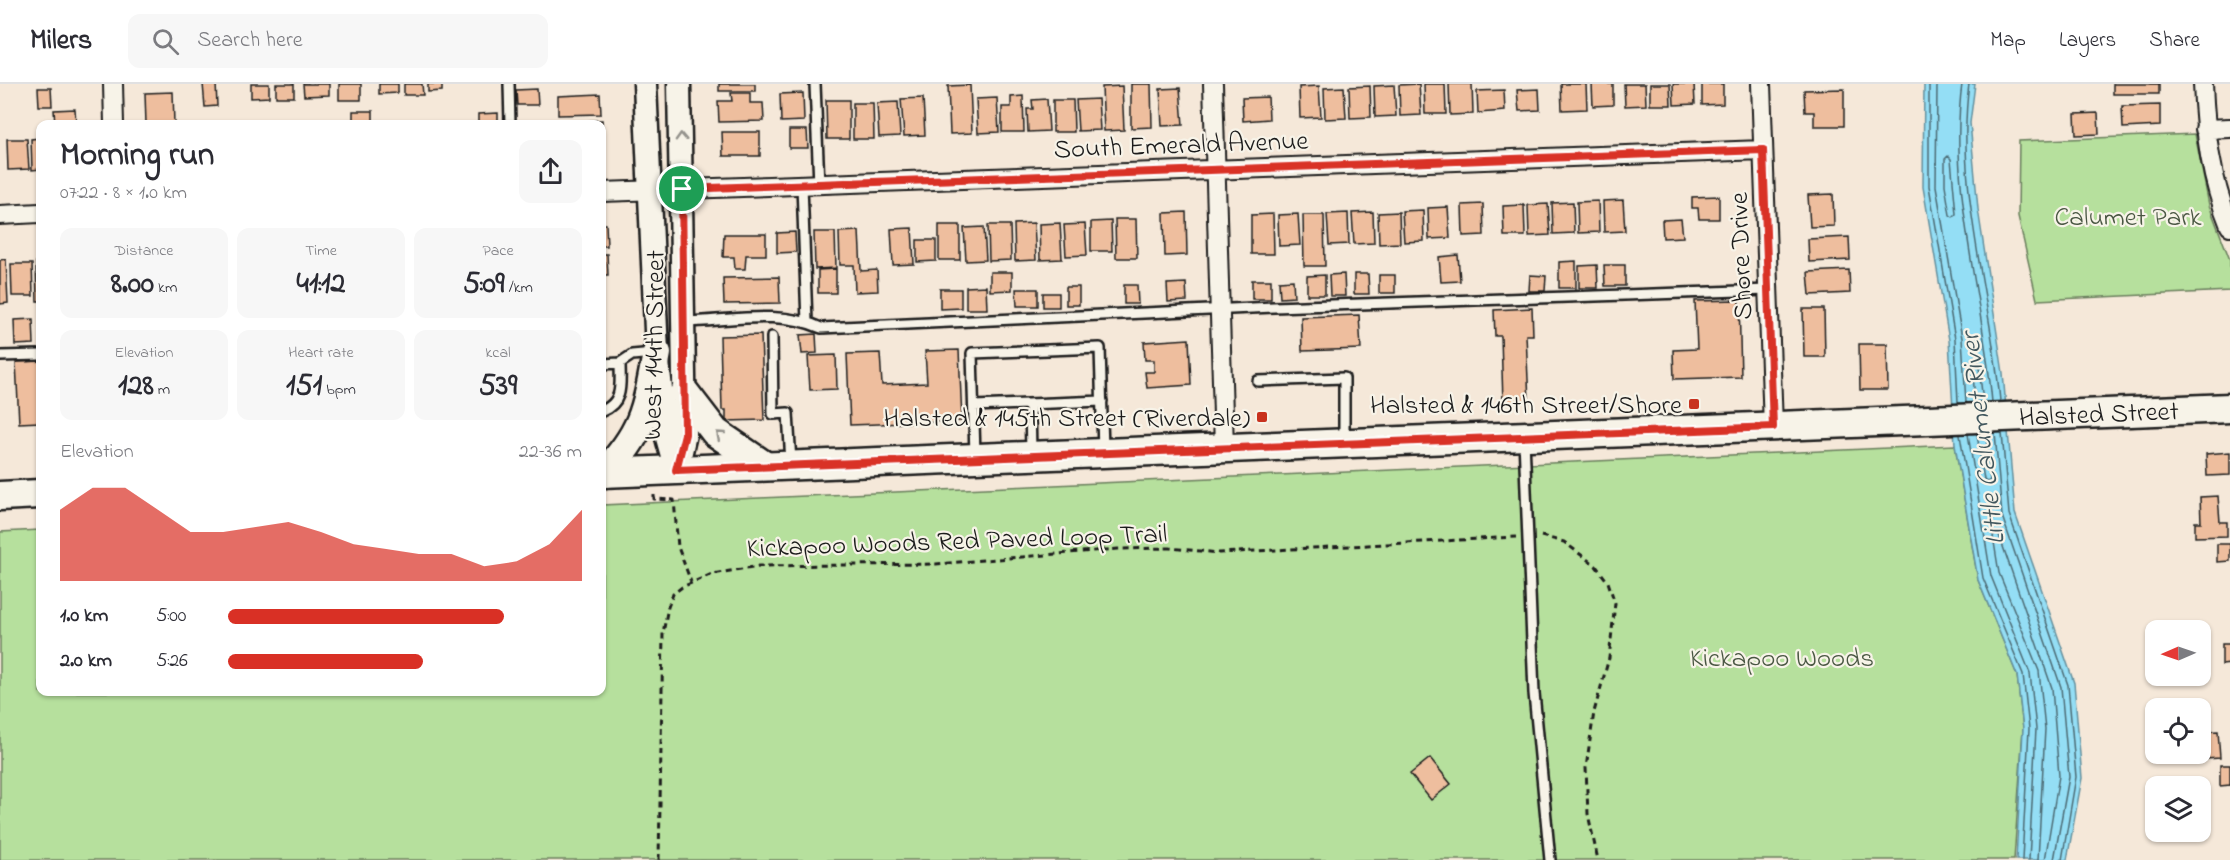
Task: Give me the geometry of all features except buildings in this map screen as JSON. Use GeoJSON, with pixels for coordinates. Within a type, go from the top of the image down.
{"type":"FeatureCollection","features":[{"type":"Feature","properties":{"kind":"main road"},"geometry":{"type":"LineString","coordinates":[[606,470],[619,457],[643,422],[657,353]]}},
{"type":"Feature","properties":{"kind":"main road"},"geometry":{"type":"LineString","coordinates":[[685,393],[715,432],[778,466]]}},
{"type":"Feature","properties":{"kind":"main road","name":"Halsted Street"},"geometry":{"type":"LineString","coordinates":[[606,473],[2230,408]]}},
{"type":"Feature","properties":{"kind":"main road"},"geometry":{"type":"LineString","coordinates":[[0,496],[36,494]]}},
{"type":"Feature","properties":{"kind":"street"},"geometry":{"type":"LineString","coordinates":[[113,84],[114,120]]}},
{"type":"Feature","properties":{"kind":"street","name":"West 144th Street"},"geometry":{"type":"LineString","coordinates":[[645,84],[657,353],[666,434],[676,470]]}},
{"type":"Feature","properties":{"kind":"street","name":"West 144th Street"},"geometry":{"type":"LineString","coordinates":[[676,470],[685,434],[685,322],[679,84]]}},
{"type":"Feature","properties":{"kind":"street"},"geometry":{"type":"LineString","coordinates":[[1213,84],[1224,448]]}},
{"type":"Feature","properties":{"kind":"street","name":"Shore Drive"},"geometry":{"type":"LineString","coordinates":[[1761,84],[1773,427]]}},
{"type":"Feature","properties":{"kind":"street"},"geometry":{"type":"LineString","coordinates":[[2203,84],[2205,129],[2217,195],[2230,226]]}},
{"type":"Feature","properties":{"kind":"street"},"geometry":{"type":"LineString","coordinates":[[2205,129],[2230,128]]}},
{"type":"Feature","properties":{"kind":"street","name":"South Emerald Avenue"},"geometry":{"type":"LineString","coordinates":[[606,192],[1763,150]]}},
{"type":"Feature","properties":{"kind":"street"},"geometry":{"type":"LineString","coordinates":[[0,215],[36,213]]}},
{"type":"Feature","properties":{"kind":"lane"},"geometry":{"type":"LineString","coordinates":[[509,84],[510,120]]}},
{"type":"Feature","properties":{"kind":"lane"},"geometry":{"type":"LineString","coordinates":[[807,322],[815,84]]}},
{"type":"Feature","properties":{"kind":"lane"},"geometry":{"type":"LineString","coordinates":[[685,322],[781,318],[807,322],[820,328],[1220,309],[1768,290]]}},
{"type":"Feature","properties":{"kind":"lane"},"geometry":{"type":"LineString","coordinates":[[772,337],[773,414],[788,413],[778,466]]}},
{"type":"Feature","properties":{"kind":"lane"},"geometry":{"type":"LineString","coordinates":[[975,458],[972,353],[1100,348],[1103,453]]}},
{"type":"Feature","properties":{"kind":"lane"},"geometry":{"type":"LineString","coordinates":[[606,364],[620,363],[632,355],[657,353]]}},
{"type":"Feature","properties":{"kind":"lane"},"geometry":{"type":"LineString","coordinates":[[0,356],[36,355]]}},
{"type":"Feature","properties":{"kind":"lane"},"geometry":{"type":"LineString","coordinates":[[606,409],[618,398],[620,363]]}},
{"type":"Feature","properties":{"kind":"lane"},"geometry":{"type":"LineString","coordinates":[[1258,381],[1344,378],[1344,444]]}},
{"type":"Feature","properties":{"kind":"lane"},"geometry":{"type":"LineString","coordinates":[[974,406],[1102,401]]}},
{"type":"Feature","properties":{"kind":"lane"},"geometry":{"type":"LineString","coordinates":[[1030,404],[1032,456]]}},
{"type":"Feature","properties":{"kind":"lane"},"geometry":{"type":"LineString","coordinates":[[1524,437],[1534,693],[1550,860]]}},
{"type":"Feature","properties":{"kind":"path"},"geometry":{"type":"LineString","coordinates":[[654,495],[654,499],[674,500],[678,547],[691,582]]}},
{"type":"Feature","properties":{"kind":"path"},"geometry":{"type":"LineString","coordinates":[[1545,536],[1564,542],[1596,566],[1608,582],[1615,603],[1611,648],[1594,712],[1586,768],[1588,814],[1598,860]]}},
{"type":"Feature","properties":{"kind":"path","name":"Kickapoo Woods Red Paved Loop Trail"},"geometry":{"type":"LineString","coordinates":[[659,860],[663,633],[673,594],[691,582],[721,572],[759,566],[936,564],[1118,549],[1170,548],[1219,553],[1515,537]]}},
{"type":"Feature","properties":{"kind":"green space","name":"Calumet Park"},"geometry":{"type":"Polygon","coordinates":[[[2195,134],[2209,205],[2230,260],[2230,291],[2037,300],[2018,216],[2019,141],[2195,134]]]}},
{"type":"Feature","properties":{"kind":"green space","name":"Kickapoo Woods"},"geometry":{"type":"Polygon","coordinates":[[[1955,445],[1978,580],[2017,675],[2023,729],[2014,860],[0,860],[0,532],[36,530],[36,696],[606,696],[606,505],[1955,445]]]}},
{"type":"Feature","properties":{"kind":"water","name":"Little Calumet River"},"geometry":{"type":"Polygon","coordinates":[[[1924,84],[1975,84],[1970,123],[1978,209],[2003,373],[2015,513],[2074,683],[2082,778],[2067,860],[2016,860],[2023,729],[2017,675],[1978,580],[1955,445],[1949,340],[1923,187],[1924,84]]]}},
{"type":"Feature","properties":{"kind":"place","name":"Halsted & 146th Street/Shore"},"geometry":{"type":"Point","coordinates":[1694,404]}},
{"type":"Feature","properties":{"kind":"place","name":"Halsted & 145th Street (Riverdale)"},"geometry":{"type":"Point","coordinates":[1262,417]}},
{"type":"Feature","properties":{"kind":"route"},"geometry":{"type":"LineString","coordinates":[[1763,150],[1773,427],[676,470],[685,434],[682,189],[1763,150]]}}]}
